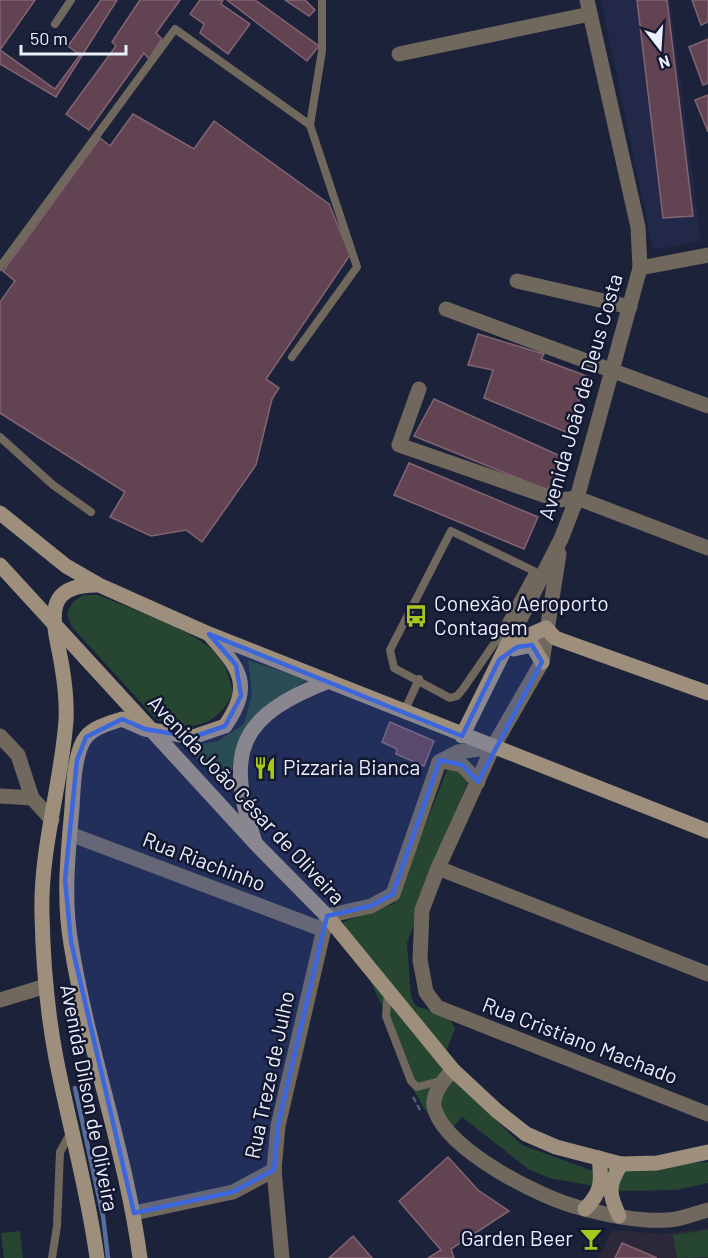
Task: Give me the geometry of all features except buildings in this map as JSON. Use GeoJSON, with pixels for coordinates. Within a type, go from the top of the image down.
{"type":"FeatureCollection","features":[{"type":"Feature","properties":{"kind":"main road"},"geometry":{"type":"LineString","coordinates":[[0,513],[66,566],[99,585],[209,634],[708,831]]}},
{"type":"Feature","properties":{"kind":"main road","name":"Avenida João César de Oliveira"},"geometry":{"type":"LineString","coordinates":[[0,565],[52,625],[256,843],[388,990],[448,1075]]}},
{"type":"Feature","properties":{"kind":"main road"},"geometry":{"type":"LineString","coordinates":[[52,625],[55,606],[65,591],[77,585],[99,585]]}},
{"type":"Feature","properties":{"kind":"main road","name":"Avenida Dilson de Oliveira"},"geometry":{"type":"LineString","coordinates":[[52,625],[62,666],[66,720],[44,872],[42,912],[46,986],[56,1057],[86,1190],[97,1258]]}},
{"type":"Feature","properties":{"kind":"main road"},"geometry":{"type":"LineString","coordinates":[[502,641],[525,638],[546,628],[555,638],[708,693]]}},
{"type":"Feature","properties":{"kind":"main road"},"geometry":{"type":"LineString","coordinates":[[152,731],[193,737],[225,726],[235,712],[242,696],[236,665],[209,634]]}},
{"type":"Feature","properties":{"kind":"main road","name":"Avenida João de Deus Costa"},"geometry":{"type":"LineString","coordinates":[[462,735],[499,660],[502,641]]}},
{"type":"Feature","properties":{"kind":"main road"},"geometry":{"type":"LineString","coordinates":[[499,660],[517,647],[532,645],[542,662]]}},
{"type":"Feature","properties":{"kind":"main road"},"geometry":{"type":"LineString","coordinates":[[256,843],[242,803],[240,770],[246,736],[268,711],[301,692],[329,681]]}},
{"type":"Feature","properties":{"kind":"main road","name":"Avenida Dilson de Oliveira"},"geometry":{"type":"LineString","coordinates":[[140,1258],[134,1213],[103,1091],[70,942],[65,880],[77,760],[86,737],[101,727],[122,719],[152,731]]}},
{"type":"Feature","properties":{"kind":"main road"},"geometry":{"type":"LineString","coordinates":[[448,1075],[526,1134],[556,1147],[621,1164],[657,1162],[708,1152]]}},
{"type":"Feature","properties":{"kind":"main road"},"geometry":{"type":"LineString","coordinates":[[585,1209],[597,1197],[603,1182],[599,1158]]}},
{"type":"Feature","properties":{"kind":"main road"},"geometry":{"type":"LineString","coordinates":[[619,1216],[612,1200],[610,1184],[621,1164]]}},
{"type":"Feature","properties":{"kind":"street"},"geometry":{"type":"LineString","coordinates":[[399,54],[589,7]]}},
{"type":"Feature","properties":{"kind":"street","name":"Avenida João de Deus Costa"},"geometry":{"type":"LineString","coordinates":[[502,641],[561,539],[577,498],[614,370],[640,268],[638,227],[589,7]]}},
{"type":"Feature","properties":{"kind":"street"},"geometry":{"type":"LineString","coordinates":[[640,268],[708,255]]}},
{"type":"Feature","properties":{"kind":"street"},"geometry":{"type":"LineString","coordinates":[[517,281],[630,307]]}},
{"type":"Feature","properties":{"kind":"street"},"geometry":{"type":"LineString","coordinates":[[446,309],[708,406]]}},
{"type":"Feature","properties":{"kind":"street"},"geometry":{"type":"LineString","coordinates":[[419,389],[399,445],[558,500],[577,498],[708,548]]}},
{"type":"Feature","properties":{"kind":"street","name":"Avenida João de Deus Costa"},"geometry":{"type":"LineString","coordinates":[[437,1007],[426,992],[420,960],[422,910],[438,868],[493,747],[542,662],[561,539]]}},
{"type":"Feature","properties":{"kind":"street"},"geometry":{"type":"LineString","coordinates":[[0,736],[18,755],[32,798],[52,820]]}},
{"type":"Feature","properties":{"kind":"street"},"geometry":{"type":"LineString","coordinates":[[326,923],[371,906],[393,894],[441,761],[458,752],[493,747]]}},
{"type":"Feature","properties":{"kind":"street"},"geometry":{"type":"LineString","coordinates":[[441,761],[462,765],[478,782]]}},
{"type":"Feature","properties":{"kind":"street"},"geometry":{"type":"LineString","coordinates":[[0,796],[32,798]]}},
{"type":"Feature","properties":{"kind":"street","name":"Rua Riachinho"},"geometry":{"type":"LineString","coordinates":[[70,834],[326,923]]}},
{"type":"Feature","properties":{"kind":"street"},"geometry":{"type":"LineString","coordinates":[[438,868],[708,974]]}},
{"type":"Feature","properties":{"kind":"street","name":"Rua Treze de Julho"},"geometry":{"type":"LineString","coordinates":[[134,1213],[233,1192],[274,1170],[278,1126],[326,923]]}},
{"type":"Feature","properties":{"kind":"street"},"geometry":{"type":"LineString","coordinates":[[0,1000],[46,986]]}},
{"type":"Feature","properties":{"kind":"street","name":"Rua Cristiano Machado"},"geometry":{"type":"LineString","coordinates":[[437,1007],[708,1114]]}},
{"type":"Feature","properties":{"kind":"street"},"geometry":{"type":"LineString","coordinates":[[448,1075],[436,1097],[435,1110],[451,1133],[493,1169],[537,1193],[585,1209],[619,1216],[668,1220],[708,1210]]}},
{"type":"Feature","properties":{"kind":"street"},"geometry":{"type":"LineString","coordinates":[[274,1170],[282,1258]]}},
{"type":"Feature","properties":{"kind":"lane"},"geometry":{"type":"LineString","coordinates":[[56,24],[71,0]]}},
{"type":"Feature","properties":{"kind":"lane"},"geometry":{"type":"LineString","coordinates":[[292,357],[357,267],[310,125],[322,51],[322,0]]}},
{"type":"Feature","properties":{"kind":"lane"},"geometry":{"type":"LineString","coordinates":[[0,267],[176,29],[310,125]]}},
{"type":"Feature","properties":{"kind":"lane"},"geometry":{"type":"LineString","coordinates":[[0,437],[53,485],[91,512]]}},
{"type":"Feature","properties":{"kind":"lane"},"geometry":{"type":"LineString","coordinates":[[451,531],[534,571],[502,641],[457,696],[450,698],[419,679],[394,668],[390,650],[451,531]]}},
{"type":"Feature","properties":{"kind":"lane"},"geometry":{"type":"LineString","coordinates":[[404,712],[419,679]]}},
{"type":"Feature","properties":{"kind":"lane"},"geometry":{"type":"LineString","coordinates":[[388,990],[386,1016],[411,1081],[417,1087],[448,1075]]}},
{"type":"Feature","properties":{"kind":"lane"},"geometry":{"type":"LineString","coordinates":[[52,1258],[57,1227],[60,1152],[71,1131]]}},
{"type":"Feature","properties":{"kind":"highlighted area"},"geometry":{"type":"Polygon","coordinates":[[[209,634],[462,736],[499,660],[517,647],[532,645],[542,662],[478,782],[462,765],[440,760],[393,894],[371,906],[327,916],[278,1126],[274,1170],[233,1192],[134,1213],[71,942],[65,880],[77,760],[86,737],[122,719],[145,729],[193,737],[225,726],[241,696],[236,665],[209,634]]]}},
{"type":"Feature","properties":{"kind":"shaded area"},"geometry":{"type":"Polygon","coordinates":[[[601,0],[670,0],[701,241],[653,250],[601,0]]]}},
{"type":"Feature","properties":{"kind":"shaded area"},"geometry":{"type":"Polygon","coordinates":[[[708,1228],[708,1258],[599,1258],[612,1230],[662,1234],[708,1228]]]}},
{"type":"Feature","properties":{"kind":"green space"},"geometry":{"type":"Polygon","coordinates":[[[83,595],[98,595],[144,613],[180,629],[209,647],[221,660],[229,679],[233,694],[226,705],[210,720],[191,726],[156,719],[72,627],[67,614],[73,602],[83,595]]]}},
{"type":"Feature","properties":{"kind":"green space"},"geometry":{"type":"Polygon","coordinates":[[[248,660],[307,680],[261,712],[250,724],[236,751],[230,791],[186,747],[218,741],[244,724],[252,694],[248,660]]]}},
{"type":"Feature","properties":{"kind":"green space"},"geometry":{"type":"Polygon","coordinates":[[[447,770],[460,770],[469,778],[407,943],[411,997],[416,1006],[449,1017],[455,1029],[440,1067],[522,1145],[590,1170],[708,1162],[708,1183],[676,1190],[621,1191],[549,1178],[528,1169],[462,1117],[447,1134],[425,1110],[403,1071],[383,1008],[343,922],[394,904],[447,770]]]}},
{"type":"Feature","properties":{"kind":"green space"},"geometry":{"type":"Polygon","coordinates":[[[708,1230],[708,1257],[677,1258],[673,1235],[708,1230]]]}},
{"type":"Feature","properties":{"kind":"green space"},"geometry":{"type":"Polygon","coordinates":[[[20,1231],[23,1258],[4,1258],[1,1233],[20,1231]]]}},
{"type":"Feature","properties":{"kind":"waterway"},"geometry":{"type":"LineString","coordinates":[[75,1088],[103,1216],[108,1258]]}},
{"type":"Feature","properties":{"kind":"place","name":"Conexão Aeroporto Contagem"},"geometry":{"type":"Point","coordinates":[416,616]}},
{"type":"Feature","properties":{"kind":"place","name":"Pizzaria Bianca"},"geometry":{"type":"Point","coordinates":[265,768]}},
{"type":"Feature","properties":{"kind":"place","name":"Garden Beer"},"geometry":{"type":"Point","coordinates":[591,1239]}}]}
